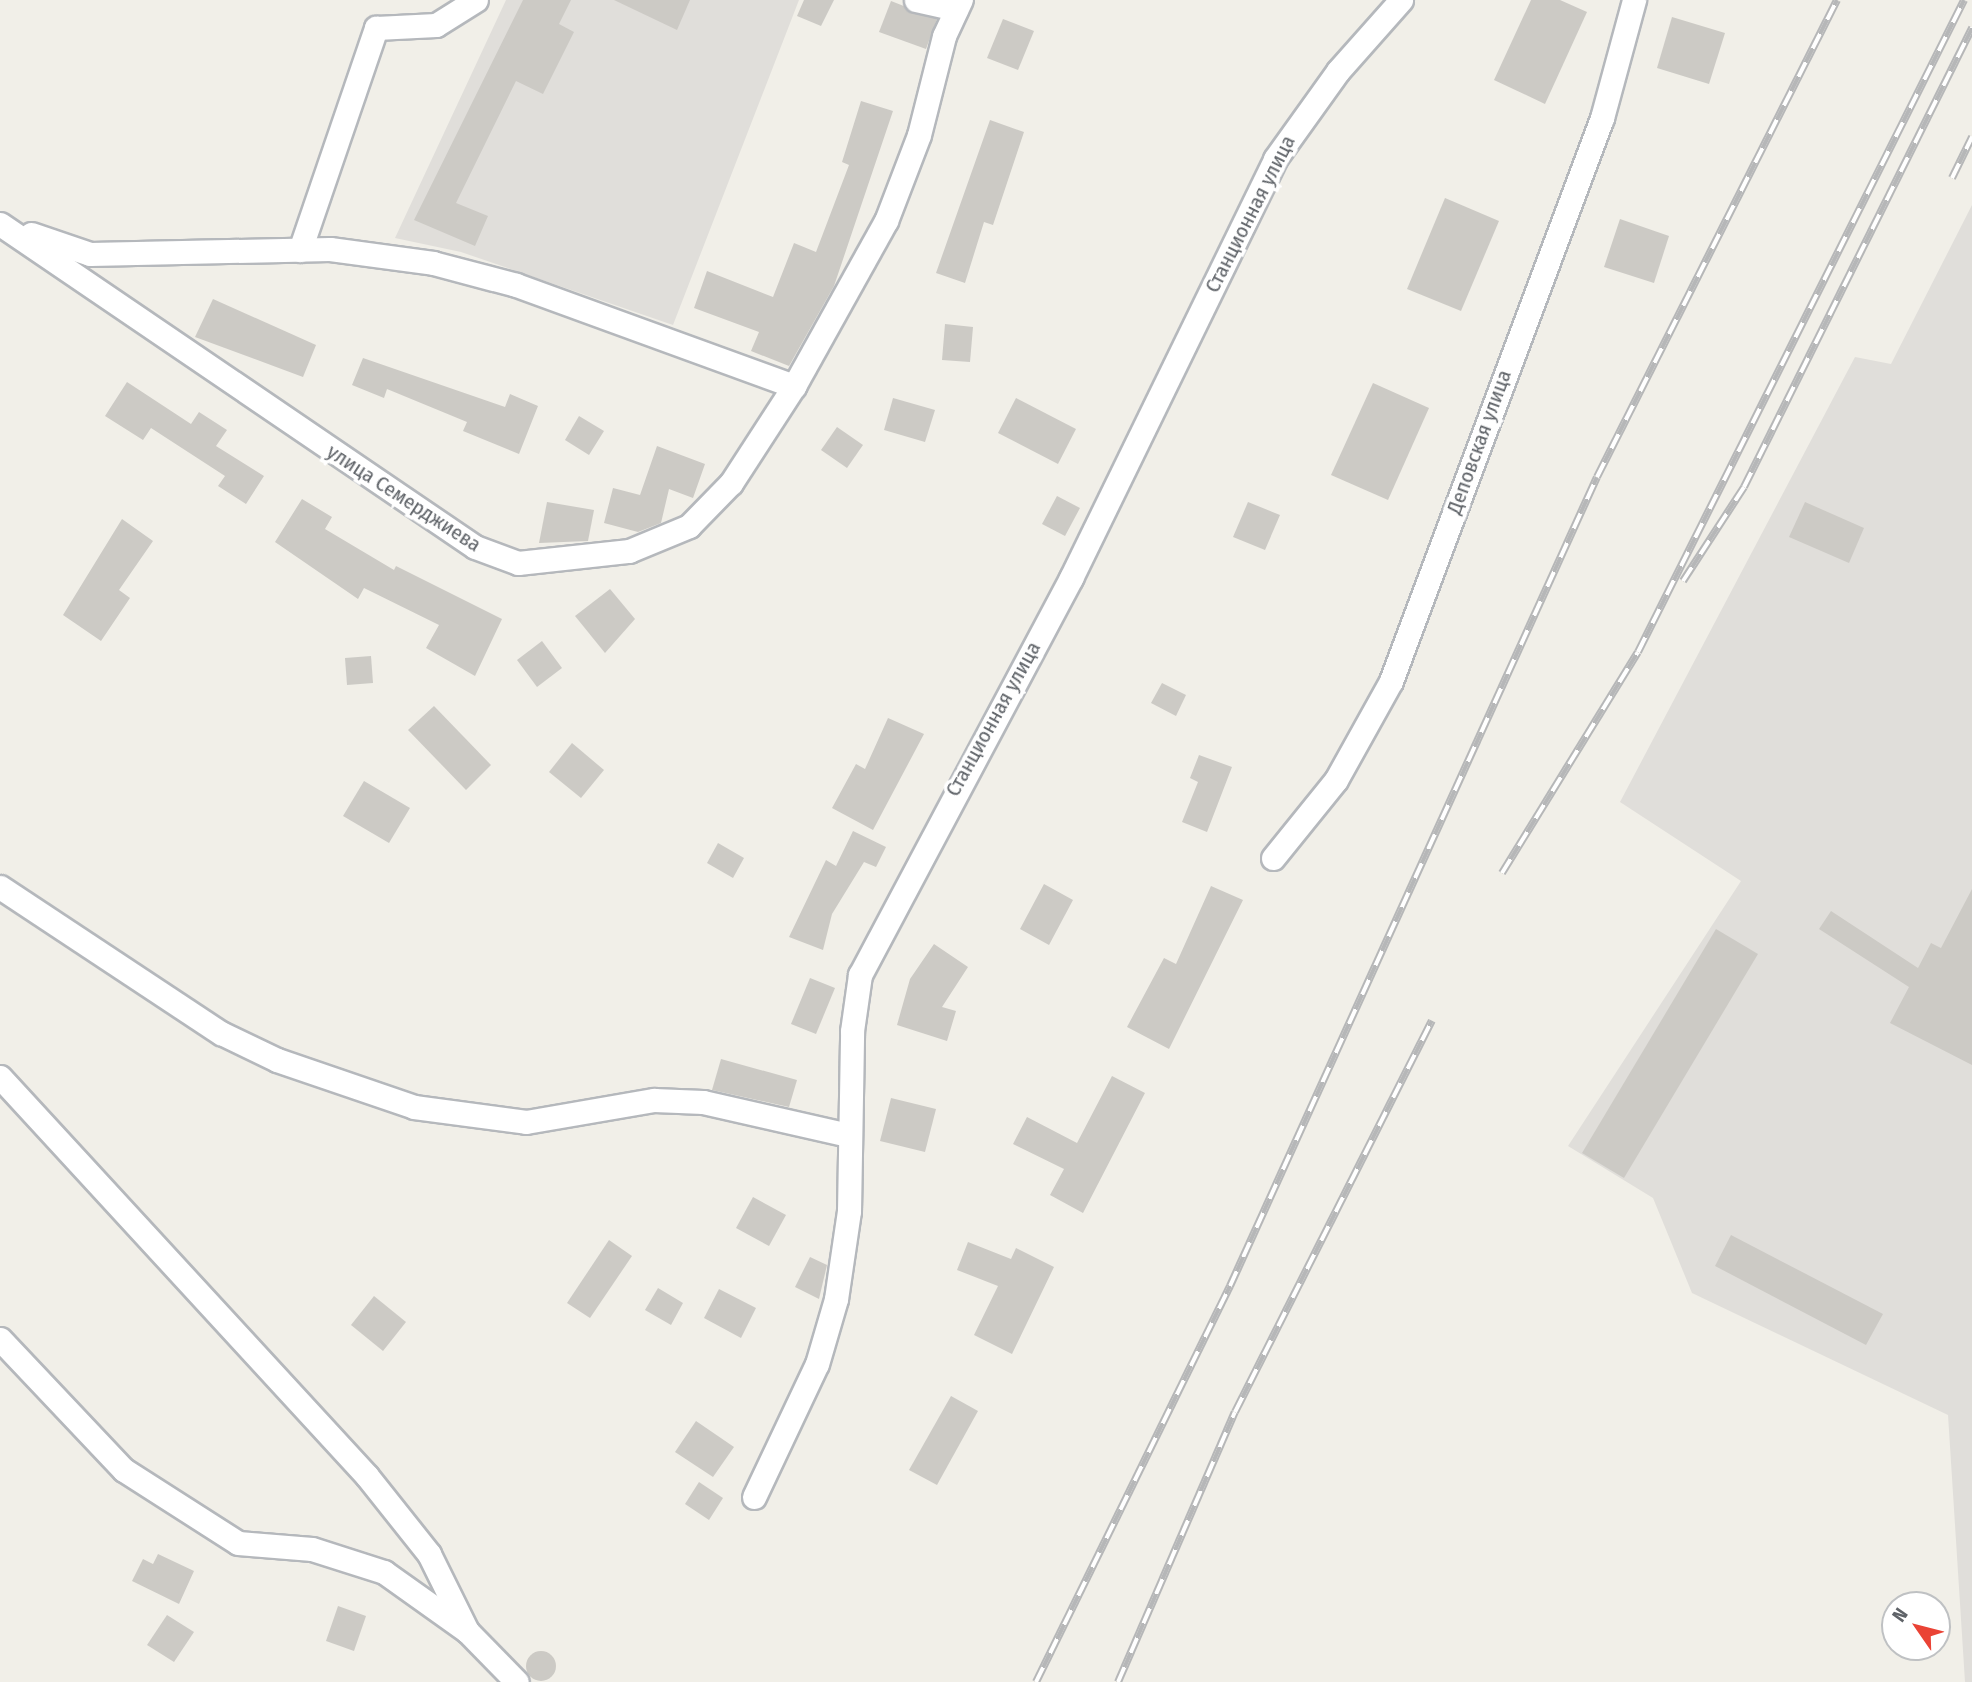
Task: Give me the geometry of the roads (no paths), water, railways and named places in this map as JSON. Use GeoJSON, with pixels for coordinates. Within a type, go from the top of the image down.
{"type":"FeatureCollection","features":[{"type":"Feature","properties":{"kind":"street"},"geometry":{"type":"LineString","coordinates":[[300,250],[376,28],[436,25],[476,0]]}},
{"type":"Feature","properties":{"kind":"street"},"geometry":{"type":"LineString","coordinates":[[916,0],[958,4]]}},
{"type":"Feature","properties":{"kind":"street","name":"Станционная улица"},"geometry":{"type":"LineString","coordinates":[[754,1497],[812,1375],[836,1299],[849,1211],[848,1135],[860,975],[900,893],[1071,578],[1275,159],[1338,71],[1401,0]]}},
{"type":"Feature","properties":{"kind":"street","name":"Деповская улица"},"geometry":{"type":"LineString","coordinates":[[1273,858],[1336,780],[1391,681],[1602,118],[1634,0]]}},
{"type":"Feature","properties":{"kind":"street","name":"улица Семерджиева"},"geometry":{"type":"LineString","coordinates":[[0,222],[475,547],[518,564],[629,551],[689,526],[731,483],[794,386],[886,221],[958,4]]}},
{"type":"Feature","properties":{"kind":"street"},"geometry":{"type":"LineString","coordinates":[[0,222],[90,254],[300,250],[433,263],[516,285],[794,386]]}},
{"type":"Feature","properties":{"kind":"street"},"geometry":{"type":"LineString","coordinates":[[0,887],[221,1033],[277,1060],[414,1108],[526,1122],[654,1100],[703,1102],[848,1135]]}},
{"type":"Feature","properties":{"kind":"street"},"geometry":{"type":"LineString","coordinates":[[0,1077],[367,1476],[429,1554],[467,1631]]}},
{"type":"Feature","properties":{"kind":"street"},"geometry":{"type":"LineString","coordinates":[[0,1339],[124,1469],[238,1543],[349,1558],[421,1594],[467,1631],[517,1682]]}},
{"type":"Feature","properties":{"kind":"railway"},"geometry":{"type":"LineString","coordinates":[[1036,1682],[1230,1286],[1597,477],[1837,0]]}},
{"type":"Feature","properties":{"kind":"railway"},"geometry":{"type":"LineString","coordinates":[[1502,873],[1638,652],[1964,0]]}},
{"type":"Feature","properties":{"kind":"railway"},"geometry":{"type":"LineString","coordinates":[[1683,581],[1744,487],[1972,28]]}},
{"type":"Feature","properties":{"kind":"railway"},"geometry":{"type":"LineString","coordinates":[[1952,178],[1972,137]]}},
{"type":"Feature","properties":{"kind":"railway"},"geometry":{"type":"LineString","coordinates":[[1118,1682],[1235,1412],[1432,1021]]}}]}
